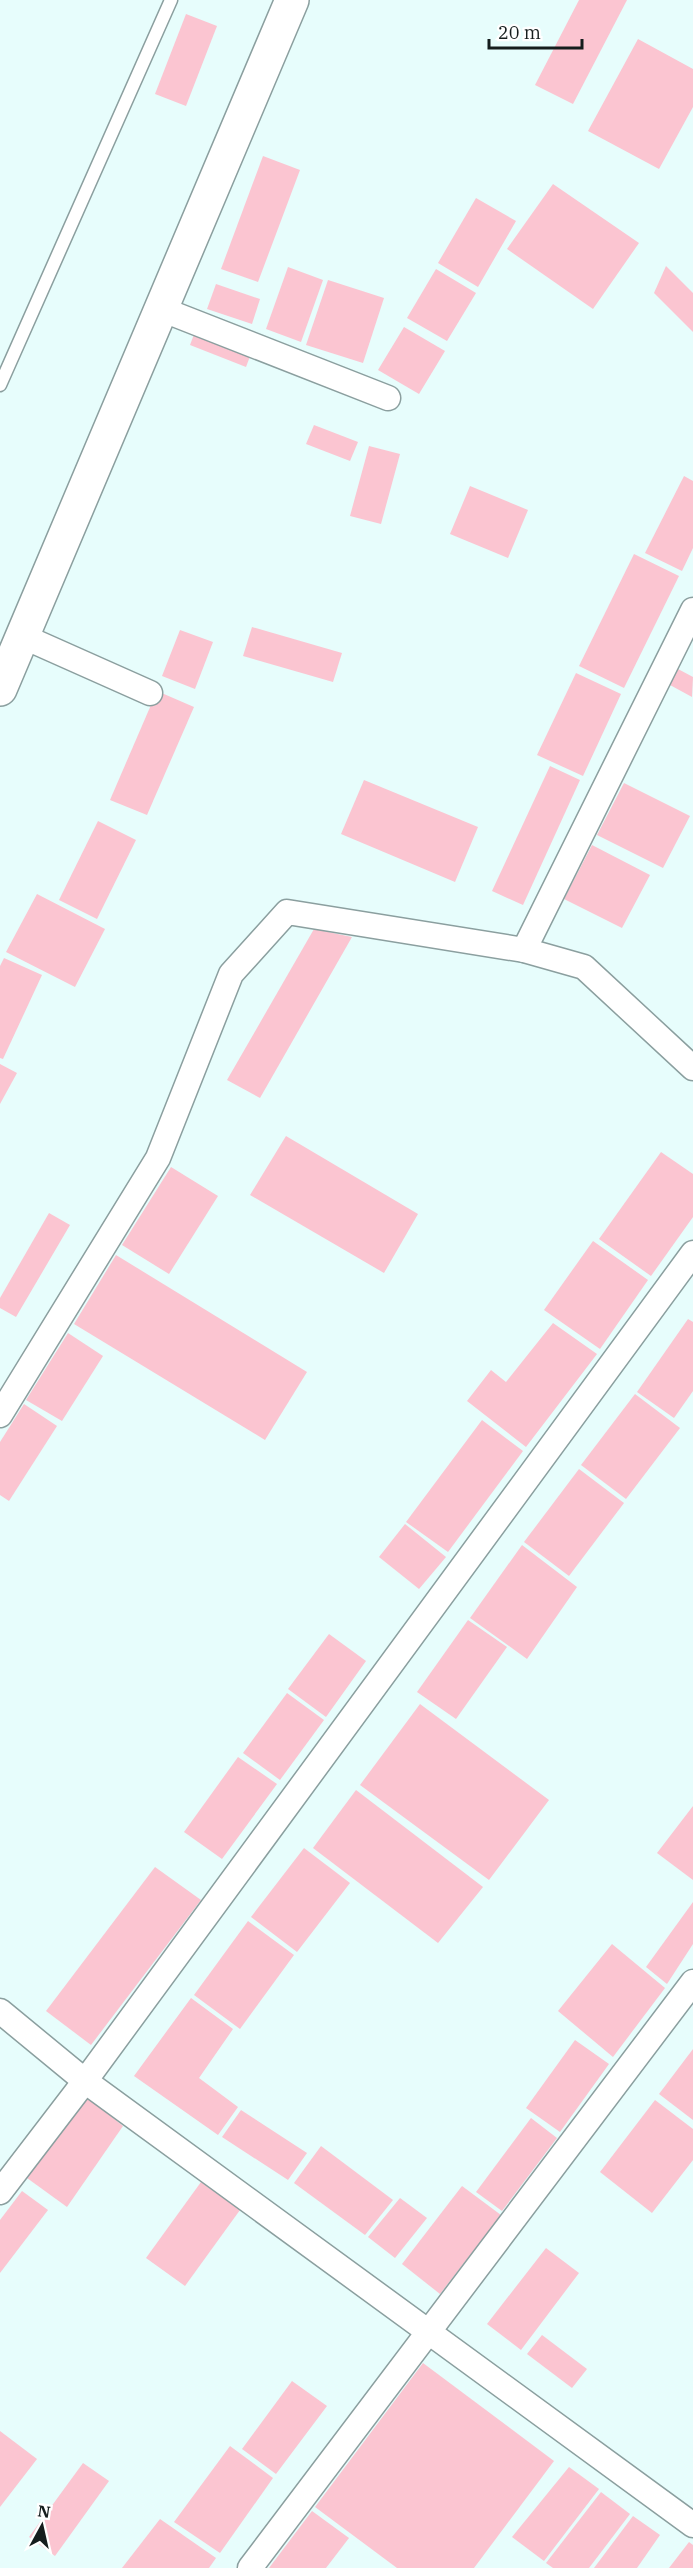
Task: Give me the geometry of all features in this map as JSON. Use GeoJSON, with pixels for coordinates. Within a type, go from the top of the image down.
{"type":"FeatureCollection","features":[{"type":"Feature","properties":{"kind":"main road"},"geometry":{"type":"LineString","coordinates":[[0,689],[292,0]]}},
{"type":"Feature","properties":{"kind":"street"},"geometry":{"type":"LineString","coordinates":[[161,309],[388,398]]}},
{"type":"Feature","properties":{"kind":"street"},"geometry":{"type":"LineString","coordinates":[[525,950],[693,610]]}},
{"type":"Feature","properties":{"kind":"street"},"geometry":{"type":"LineString","coordinates":[[22,636],[150,693]]}},
{"type":"Feature","properties":{"kind":"street"},"geometry":{"type":"LineString","coordinates":[[0,1415],[159,1158],[231,974],[287,912],[525,950],[584,967],[693,1068]]}},
{"type":"Feature","properties":{"kind":"street"},"geometry":{"type":"LineString","coordinates":[[0,2192],[85,2081],[693,1252]]}},
{"type":"Feature","properties":{"kind":"street"},"geometry":{"type":"LineString","coordinates":[[250,2568],[430,2333],[693,1982]]}},
{"type":"Feature","properties":{"kind":"street"},"geometry":{"type":"LineString","coordinates":[[0,2011],[85,2081],[693,2525]]}},
{"type":"Feature","properties":{"kind":"lane"},"geometry":{"type":"LineString","coordinates":[[0,385],[171,0]]}},
{"type":"Feature","properties":{"kind":"building"},"geometry":{"type":"Polygon","coordinates":[[[579,0],[627,0],[573,104],[535,85],[579,0]]]}},
{"type":"Feature","properties":{"kind":"building"},"geometry":{"type":"Polygon","coordinates":[[[186,14],[217,26],[186,106],[155,94],[186,14]]]}},
{"type":"Feature","properties":{"kind":"building"},"geometry":{"type":"Polygon","coordinates":[[[638,39],[693,69],[693,107],[659,169],[588,131],[638,39]]]}},
{"type":"Feature","properties":{"kind":"building"},"geometry":{"type":"Polygon","coordinates":[[[263,156],[300,170],[258,282],[221,269],[263,156]]]}},
{"type":"Feature","properties":{"kind":"building"},"geometry":{"type":"Polygon","coordinates":[[[553,184],[639,243],[593,309],[507,249],[553,184]]]}},
{"type":"Feature","properties":{"kind":"building"},"geometry":{"type":"Polygon","coordinates":[[[476,198],[516,221],[478,287],[438,263],[476,198]]]}},
{"type":"Feature","properties":{"kind":"building"},"geometry":{"type":"Polygon","coordinates":[[[666,266],[693,293],[693,332],[654,293],[666,266]]]}},
{"type":"Feature","properties":{"kind":"building"},"geometry":{"type":"Polygon","coordinates":[[[288,267],[323,280],[301,342],[266,329],[288,267]]]}},
{"type":"Feature","properties":{"kind":"building"},"geometry":{"type":"Polygon","coordinates":[[[436,269],[476,293],[447,341],[407,318],[436,269]]]}},
{"type":"Feature","properties":{"kind":"building"},"geometry":{"type":"Polygon","coordinates":[[[328,280],[384,298],[363,363],[306,345],[328,280]]]}},
{"type":"Feature","properties":{"kind":"building"},"geometry":{"type":"Polygon","coordinates":[[[216,284],[260,299],[252,324],[207,309],[216,284]]]}},
{"type":"Feature","properties":{"kind":"building"},"geometry":{"type":"Polygon","coordinates":[[[404,327],[445,351],[419,394],[378,370],[404,327]]]}},
{"type":"Feature","properties":{"kind":"building"},"geometry":{"type":"Polygon","coordinates":[[[196,329],[252,351],[246,367],[190,345],[196,329]]]}},
{"type":"Feature","properties":{"kind":"building"},"geometry":{"type":"Polygon","coordinates":[[[314,425],[358,442],[350,461],[306,444],[314,425]]]}},
{"type":"Feature","properties":{"kind":"building"},"geometry":{"type":"Polygon","coordinates":[[[369,446],[400,454],[381,524],[350,516],[369,446]]]}},
{"type":"Feature","properties":{"kind":"building"},"geometry":{"type":"Polygon","coordinates":[[[684,476],[693,481],[693,548],[682,571],[645,553],[684,476]]]}},
{"type":"Feature","properties":{"kind":"building"},"geometry":{"type":"Polygon","coordinates":[[[470,486],[528,510],[508,558],[450,534],[470,486]]]}},
{"type":"Feature","properties":{"kind":"building"},"geometry":{"type":"Polygon","coordinates":[[[634,554],[679,576],[624,688],[579,666],[634,554]]]}},
{"type":"Feature","properties":{"kind":"building"},"geometry":{"type":"Polygon","coordinates":[[[252,627],[342,653],[333,682],[243,656],[252,627]]]}},
{"type":"Feature","properties":{"kind":"building"},"geometry":{"type":"Polygon","coordinates":[[[180,630],[213,642],[195,689],[162,676],[180,630]]]}},
{"type":"Feature","properties":{"kind":"building"},"geometry":{"type":"Polygon","coordinates":[[[678,669],[693,677],[692,697],[670,685],[678,669]]]}},
{"type":"Feature","properties":{"kind":"building"},"geometry":{"type":"Polygon","coordinates":[[[576,673],[621,694],[583,776],[537,755],[576,673]]]}},
{"type":"Feature","properties":{"kind":"building"},"geometry":{"type":"Polygon","coordinates":[[[157,691],[194,707],[147,815],[110,800],[157,691]]]}},
{"type":"Feature","properties":{"kind":"building"},"geometry":{"type":"Polygon","coordinates":[[[550,766],[580,780],[523,905],[492,891],[550,766]]]}},
{"type":"Feature","properties":{"kind":"building"},"geometry":{"type":"Polygon","coordinates":[[[364,780],[478,827],[455,882],[341,834],[364,780]]]}},
{"type":"Feature","properties":{"kind":"building"},"geometry":{"type":"Polygon","coordinates":[[[624,783],[690,816],[663,868],[597,835],[624,783]]]}},
{"type":"Feature","properties":{"kind":"building"},"geometry":{"type":"Polygon","coordinates":[[[98,821],[136,840],[97,919],[59,900],[98,821]]]}},
{"type":"Feature","properties":{"kind":"building"},"geometry":{"type":"Polygon","coordinates":[[[592,845],[650,875],[622,928],[564,899],[592,845]]]}},
{"type":"Feature","properties":{"kind":"building"},"geometry":{"type":"Polygon","coordinates":[[[37,894],[105,929],[75,987],[6,952],[37,894]]]}},
{"type":"Feature","properties":{"kind":"building"},"geometry":{"type":"Polygon","coordinates":[[[314,929],[352,937],[260,1098],[227,1080],[314,929]]]}},
{"type":"Feature","properties":{"kind":"building"},"geometry":{"type":"Polygon","coordinates":[[[4,958],[42,975],[3,1059],[0,1058],[0,966],[4,958]]]}},
{"type":"Feature","properties":{"kind":"building"},"geometry":{"type":"Polygon","coordinates":[[[0,1064],[17,1073],[0,1104],[0,1064]]]}},
{"type":"Feature","properties":{"kind":"building"},"geometry":{"type":"Polygon","coordinates":[[[286,1136],[418,1214],[384,1273],[250,1195],[286,1136]]]}},
{"type":"Feature","properties":{"kind":"building"},"geometry":{"type":"Polygon","coordinates":[[[661,1152],[693,1174],[693,1217],[651,1276],[599,1239],[661,1152]]]}},
{"type":"Feature","properties":{"kind":"building"},"geometry":{"type":"Polygon","coordinates":[[[171,1167],[218,1196],[169,1274],[122,1245],[171,1167]]]}},
{"type":"Feature","properties":{"kind":"building"},"geometry":{"type":"Polygon","coordinates":[[[49,1213],[70,1225],[16,1317],[0,1308],[0,1298],[49,1213]]]}},
{"type":"Feature","properties":{"kind":"building"},"geometry":{"type":"Polygon","coordinates":[[[593,1241],[648,1280],[600,1349],[544,1310],[593,1241]]]}},
{"type":"Feature","properties":{"kind":"building"},"geometry":{"type":"Polygon","coordinates":[[[116,1255],[307,1372],[265,1440],[74,1324],[116,1255]]]}},
{"type":"Feature","properties":{"kind":"building"},"geometry":{"type":"Polygon","coordinates":[[[688,1319],[693,1322],[693,1391],[674,1418],[637,1392],[688,1319]]]}},
{"type":"Feature","properties":{"kind":"building"},"geometry":{"type":"Polygon","coordinates":[[[553,1323],[597,1354],[526,1447],[467,1401],[491,1370],[506,1382],[553,1323]]]}},
{"type":"Feature","properties":{"kind":"building"},"geometry":{"type":"Polygon","coordinates":[[[68,1333],[103,1356],[62,1421],[26,1400],[68,1333]]]}},
{"type":"Feature","properties":{"kind":"building"},"geometry":{"type":"Polygon","coordinates":[[[635,1394],[680,1428],[626,1499],[581,1465],[635,1394]]]}},
{"type":"Feature","properties":{"kind":"building"},"geometry":{"type":"Polygon","coordinates":[[[24,1404],[57,1426],[9,1501],[0,1495],[0,1442],[24,1404]]]}},
{"type":"Feature","properties":{"kind":"building"},"geometry":{"type":"Polygon","coordinates":[[[482,1420],[523,1451],[448,1552],[406,1522],[482,1420]]]}},
{"type":"Feature","properties":{"kind":"building"},"geometry":{"type":"Polygon","coordinates":[[[579,1469],[624,1503],[569,1576],[524,1542],[579,1469]]]}},
{"type":"Feature","properties":{"kind":"building"},"geometry":{"type":"Polygon","coordinates":[[[405,1524],[446,1557],[419,1589],[379,1557],[405,1524]]]}},
{"type":"Feature","properties":{"kind":"building"},"geometry":{"type":"Polygon","coordinates":[[[522,1545],[577,1587],[527,1659],[470,1618],[522,1545]]]}},
{"type":"Feature","properties":{"kind":"building"},"geometry":{"type":"Polygon","coordinates":[[[468,1620],[507,1647],[456,1719],[417,1692],[468,1620]]]}},
{"type":"Feature","properties":{"kind":"building"},"geometry":{"type":"Polygon","coordinates":[[[329,1634],[366,1661],[326,1717],[288,1689],[329,1634]]]}},
{"type":"Feature","properties":{"kind":"building"},"geometry":{"type":"Polygon","coordinates":[[[287,1693],[324,1720],[280,1780],[243,1753],[287,1693]]]}},
{"type":"Feature","properties":{"kind":"building"},"geometry":{"type":"Polygon","coordinates":[[[420,1704],[549,1800],[489,1880],[360,1785],[420,1704]]]}},
{"type":"Feature","properties":{"kind":"building"},"geometry":{"type":"Polygon","coordinates":[[[238,1757],[277,1784],[222,1859],[184,1832],[238,1757]]]}},
{"type":"Feature","properties":{"kind":"building"},"geometry":{"type":"Polygon","coordinates":[[[356,1790],[483,1887],[438,1943],[313,1848],[356,1790]]]}},
{"type":"Feature","properties":{"kind":"building"},"geometry":{"type":"Polygon","coordinates":[[[693,1806],[693,1880],[657,1853],[693,1806]]]}},
{"type":"Feature","properties":{"kind":"building"},"geometry":{"type":"Polygon","coordinates":[[[304,1848],[350,1883],[297,1952],[251,1917],[304,1848]]]}},
{"type":"Feature","properties":{"kind":"building"},"geometry":{"type":"Polygon","coordinates":[[[155,1867],[201,1900],[91,2045],[46,2011],[155,1867]]]}},
{"type":"Feature","properties":{"kind":"building"},"geometry":{"type":"Polygon","coordinates":[[[693,1902],[693,1944],[667,1984],[646,1967],[693,1902]]]}},
{"type":"Feature","properties":{"kind":"building"},"geometry":{"type":"Polygon","coordinates":[[[248,1921],[294,1955],[240,2029],[194,1995],[248,1921]]]}},
{"type":"Feature","properties":{"kind":"building"},"geometry":{"type":"Polygon","coordinates":[[[612,1944],[665,1988],[613,2057],[558,2011],[612,1944]]]}},
{"type":"Feature","properties":{"kind":"building"},"geometry":{"type":"Polygon","coordinates":[[[191,1998],[233,2029],[199,2078],[238,2107],[218,2135],[134,2076],[191,1998]]]}},
{"type":"Feature","properties":{"kind":"building"},"geometry":{"type":"Polygon","coordinates":[[[575,2040],[609,2064],[560,2132],[526,2108],[575,2040]]]}},
{"type":"Feature","properties":{"kind":"building"},"geometry":{"type":"Polygon","coordinates":[[[693,2049],[693,2120],[659,2094],[693,2049]]]}},
{"type":"Feature","properties":{"kind":"building"},"geometry":{"type":"Polygon","coordinates":[[[86,2096],[123,2126],[67,2207],[27,2178],[86,2096]]]}},
{"type":"Feature","properties":{"kind":"building"},"geometry":{"type":"Polygon","coordinates":[[[655,2100],[693,2129],[693,2160],[652,2213],[600,2172],[655,2100]]]}},
{"type":"Feature","properties":{"kind":"building"},"geometry":{"type":"Polygon","coordinates":[[[241,2110],[307,2153],[288,2180],[222,2137],[241,2110]]]}},
{"type":"Feature","properties":{"kind":"building"},"geometry":{"type":"Polygon","coordinates":[[[531,2118],[557,2138],[502,2211],[476,2192],[531,2118]]]}},
{"type":"Feature","properties":{"kind":"building"},"geometry":{"type":"Polygon","coordinates":[[[321,2146],[393,2200],[365,2235],[294,2183],[321,2146]]]}},
{"type":"Feature","properties":{"kind":"building"},"geometry":{"type":"Polygon","coordinates":[[[201,2182],[240,2210],[185,2286],[146,2258],[201,2182]]]}},
{"type":"Feature","properties":{"kind":"building"},"geometry":{"type":"Polygon","coordinates":[[[462,2186],[501,2215],[440,2294],[402,2264],[462,2186]]]}},
{"type":"Feature","properties":{"kind":"building"},"geometry":{"type":"Polygon","coordinates":[[[22,2191],[48,2210],[0,2273],[0,2220],[22,2191]]]}},
{"type":"Feature","properties":{"kind":"building"},"geometry":{"type":"Polygon","coordinates":[[[400,2198],[427,2218],[395,2258],[368,2237],[400,2198]]]}},
{"type":"Feature","properties":{"kind":"building"},"geometry":{"type":"Polygon","coordinates":[[[546,2248],[579,2273],[521,2350],[487,2324],[546,2248]]]}},
{"type":"Feature","properties":{"kind":"building"},"geometry":{"type":"Polygon","coordinates":[[[542,2335],[587,2369],[572,2388],[527,2354],[542,2335]]]}},
{"type":"Feature","properties":{"kind":"building"},"geometry":{"type":"Polygon","coordinates":[[[423,2363],[554,2461],[474,2568],[397,2568],[315,2507],[423,2363]]]}},
{"type":"Feature","properties":{"kind":"building"},"geometry":{"type":"Polygon","coordinates":[[[292,2381],[327,2406],[276,2474],[242,2449],[292,2381]]]}},
{"type":"Feature","properties":{"kind":"building"},"geometry":{"type":"Polygon","coordinates":[[[0,2431],[37,2459],[0,2507],[0,2431]]]}},
{"type":"Feature","properties":{"kind":"building"},"geometry":{"type":"Polygon","coordinates":[[[230,2446],[273,2478],[220,2553],[174,2522],[230,2446]]]}},
{"type":"Feature","properties":{"kind":"building"},"geometry":{"type":"Polygon","coordinates":[[[83,2463],[109,2481],[55,2556],[29,2537],[83,2463]]]}},
{"type":"Feature","properties":{"kind":"building"},"geometry":{"type":"Polygon","coordinates":[[[569,2467],[599,2489],[544,2561],[512,2537],[569,2467]]]}},
{"type":"Feature","properties":{"kind":"building"},"geometry":{"type":"Polygon","coordinates":[[[601,2492],[630,2514],[589,2568],[553,2568],[546,2563],[601,2492]]]}},
{"type":"Feature","properties":{"kind":"building"},"geometry":{"type":"Polygon","coordinates":[[[312,2511],[349,2538],[326,2568],[269,2568],[312,2511]]]}},
{"type":"Feature","properties":{"kind":"building"},"geometry":{"type":"Polygon","coordinates":[[[633,2516],[660,2535],[637,2568],[594,2568],[633,2516]]]}},
{"type":"Feature","properties":{"kind":"building"},"geometry":{"type":"Polygon","coordinates":[[[160,2519],[216,2558],[209,2568],[122,2568],[160,2519]]]}},
{"type":"Feature","properties":{"kind":"building"},"geometry":{"type":"Polygon","coordinates":[[[689,2542],[693,2545],[693,2568],[669,2568],[689,2542]]]}}]}
